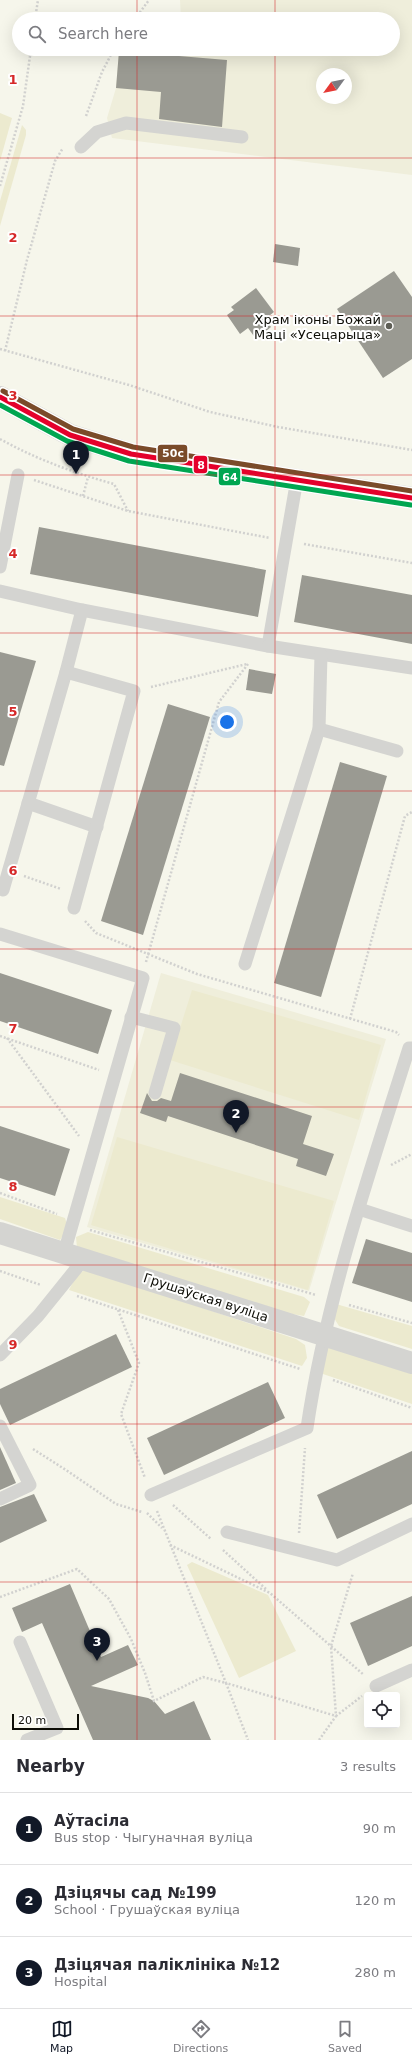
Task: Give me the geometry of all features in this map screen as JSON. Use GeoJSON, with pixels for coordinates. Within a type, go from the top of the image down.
{"type":"FeatureCollection","features":[{"type":"Feature","properties":{"kind":"main road"},"geometry":{"type":"LineString","coordinates":[[0,397],[70,435],[131,454],[412,498]]}},
{"type":"Feature","properties":{"kind":"main road","name":"Грушаўская вуліца"},"geometry":{"type":"LineString","coordinates":[[0,1233],[412,1363]]}},
{"type":"Feature","properties":{"kind":"lane"},"geometry":{"type":"LineString","coordinates":[[81,147],[97,132],[126,123],[242,137]]}},
{"type":"Feature","properties":{"kind":"lane"},"geometry":{"type":"LineString","coordinates":[[0,567],[18,475]]}},
{"type":"Feature","properties":{"kind":"lane"},"geometry":{"type":"LineString","coordinates":[[265,645],[297,479]]}},
{"type":"Feature","properties":{"kind":"lane"},"geometry":{"type":"LineString","coordinates":[[0,592],[82,610],[265,645],[321,655],[412,668]]}},
{"type":"Feature","properties":{"kind":"lane"},"geometry":{"type":"LineString","coordinates":[[3,890],[66,672],[82,610]]}},
{"type":"Feature","properties":{"kind":"lane"},"geometry":{"type":"LineString","coordinates":[[245,964],[319,729],[321,655]]}},
{"type":"Feature","properties":{"kind":"lane"},"geometry":{"type":"LineString","coordinates":[[66,672],[134,691],[74,908]]}},
{"type":"Feature","properties":{"kind":"lane"},"geometry":{"type":"LineString","coordinates":[[319,729],[397,751]]}},
{"type":"Feature","properties":{"kind":"lane"},"geometry":{"type":"LineString","coordinates":[[28,803],[97,827]]}},
{"type":"Feature","properties":{"kind":"lane"},"geometry":{"type":"LineString","coordinates":[[0,934],[143,978],[73,1220],[74,1256],[59,1291],[38,1316],[0,1355]]}},
{"type":"Feature","properties":{"kind":"lane"},"geometry":{"type":"LineString","coordinates":[[131,1017],[174,1028],[155,1093]]}},
{"type":"Feature","properties":{"kind":"lane"},"geometry":{"type":"LineString","coordinates":[[155,1494],[307,1428],[315,1374],[324,1335],[359,1209],[411,1048]]}},
{"type":"Feature","properties":{"kind":"lane"},"geometry":{"type":"LineString","coordinates":[[359,1209],[412,1226]]}},
{"type":"Feature","properties":{"kind":"lane"},"geometry":{"type":"LineString","coordinates":[[0,1499],[30,1485],[5,1446],[1,1429]]}},
{"type":"Feature","properties":{"kind":"lane"},"geometry":{"type":"LineString","coordinates":[[227,1532],[337,1560],[412,1524]]}},
{"type":"Feature","properties":{"kind":"lane"},"geometry":{"type":"LineString","coordinates":[[20,1642],[57,1728],[28,1740]]}},
{"type":"Feature","properties":{"kind":"lane"},"geometry":{"type":"LineString","coordinates":[[376,1686],[412,1670]]}},
{"type":"Feature","properties":{"kind":"path"},"geometry":{"type":"LineString","coordinates":[[36,12],[38,0]]}},
{"type":"Feature","properties":{"kind":"path"},"geometry":{"type":"LineString","coordinates":[[140,12],[149,0]]}},
{"type":"Feature","properties":{"kind":"path"},"geometry":{"type":"LineString","coordinates":[[0,186],[23,106],[30,56]]}},
{"type":"Feature","properties":{"kind":"path"},"geometry":{"type":"LineString","coordinates":[[84,119],[88,114],[102,72],[110,56]]}},
{"type":"Feature","properties":{"kind":"path"},"geometry":{"type":"LineString","coordinates":[[4,350],[27,260],[55,161],[68,141]]}},
{"type":"Feature","properties":{"kind":"path"},"geometry":{"type":"LineString","coordinates":[[0,349],[129,385],[210,412],[278,427],[412,450]]}},
{"type":"Feature","properties":{"kind":"path"},"geometry":{"type":"LineString","coordinates":[[0,445],[1,440],[21,451],[76,474],[114,484],[128,511]]}},
{"type":"Feature","properties":{"kind":"path"},"geometry":{"type":"LineString","coordinates":[[18,475],[128,511],[412,564]]}},
{"type":"Feature","properties":{"kind":"path"},"geometry":{"type":"LineString","coordinates":[[83,496],[88,477]]}},
{"type":"Feature","properties":{"kind":"path"},"geometry":{"type":"LineString","coordinates":[[134,691],[248,664],[258,660],[265,645]]}},
{"type":"Feature","properties":{"kind":"path"},"geometry":{"type":"LineString","coordinates":[[143,978],[147,954],[219,702],[248,664]]}},
{"type":"Feature","properties":{"kind":"path"},"geometry":{"type":"LineString","coordinates":[[350,1019],[405,816],[412,812]]}},
{"type":"Feature","properties":{"kind":"path"},"geometry":{"type":"LineString","coordinates":[[9,870],[78,894]]}},
{"type":"Feature","properties":{"kind":"path"},"geometry":{"type":"LineString","coordinates":[[74,908],[96,933],[197,974],[396,1032],[411,1048]]}},
{"type":"Feature","properties":{"kind":"path"},"geometry":{"type":"LineString","coordinates":[[0,1036],[115,1076]]}},
{"type":"Feature","properties":{"kind":"path"},"geometry":{"type":"LineString","coordinates":[[7,1038],[92,1154]]}},
{"type":"Feature","properties":{"kind":"path"},"geometry":{"type":"LineString","coordinates":[[0,1193],[73,1220],[85,1228],[412,1323]]}},
{"type":"Feature","properties":{"kind":"path"},"geometry":{"type":"LineString","coordinates":[[0,1271],[315,1374],[412,1408]]}},
{"type":"Feature","properties":{"kind":"path"},"geometry":{"type":"LineString","coordinates":[[118,1310],[139,1363],[121,1414],[155,1494],[211,1540]]}},
{"type":"Feature","properties":{"kind":"path"},"geometry":{"type":"LineString","coordinates":[[298,1550],[307,1428]]}},
{"type":"Feature","properties":{"kind":"path"},"geometry":{"type":"LineString","coordinates":[[1,1429],[116,1504],[147,1514],[163,1530],[248,1740]]}},
{"type":"Feature","properties":{"kind":"path"},"geometry":{"type":"LineString","coordinates":[[170,1545],[270,1592]]}},
{"type":"Feature","properties":{"kind":"path"},"geometry":{"type":"LineString","coordinates":[[217,1545],[376,1686],[336,1716],[319,1740]]}},
{"type":"Feature","properties":{"kind":"path"},"geometry":{"type":"LineString","coordinates":[[336,1716],[331,1646],[360,1549]]}},
{"type":"Feature","properties":{"kind":"path"},"geometry":{"type":"LineString","coordinates":[[0,1597],[77,1569],[109,1599],[131,1640],[145,1672],[154,1701],[204,1677],[336,1716]]}},
{"type":"Feature","properties":{"kind":"shaded area"},"geometry":{"type":"Polygon","coordinates":[[[180,0],[412,0],[412,175],[112,138],[107,118],[116,88],[119,56],[400,56],[400,12],[181,12],[180,0]]]}},
{"type":"Feature","properties":{"kind":"shaded area"},"geometry":{"type":"Polygon","coordinates":[[[0,113],[12,118],[0,161],[0,113]]]}},
{"type":"Feature","properties":{"kind":"shaded area"},"geometry":{"type":"Polygon","coordinates":[[[22,125],[26,130],[26,135],[0,226],[0,201],[22,125]]]}},
{"type":"Feature","properties":{"kind":"shaded area"},"geometry":{"type":"Polygon","coordinates":[[[161,973],[386,1039],[309,1291],[87,1227],[161,973]]]}},
{"type":"Feature","properties":{"kind":"shaded area"},"geometry":{"type":"Polygon","coordinates":[[[192,990],[381,1045],[359,1120],[170,1060],[192,990]]]}},
{"type":"Feature","properties":{"kind":"shaded area"},"geometry":{"type":"Polygon","coordinates":[[[117,1137],[334,1201],[308,1290],[91,1225],[117,1137]]]}},
{"type":"Feature","properties":{"kind":"shaded area"},"geometry":{"type":"Polygon","coordinates":[[[0,1197],[65,1218],[68,1228],[60,1240],[0,1219],[0,1197]]]}},
{"type":"Feature","properties":{"kind":"shaded area"},"geometry":{"type":"Polygon","coordinates":[[[88,1232],[304,1297],[310,1302],[304,1316],[286,1313],[77,1248],[76,1237],[88,1232]]]}},
{"type":"Feature","properties":{"kind":"shaded area"},"geometry":{"type":"Polygon","coordinates":[[[86,1269],[296,1339],[305,1345],[307,1358],[302,1366],[69,1290],[76,1276],[86,1269]]]}},
{"type":"Feature","properties":{"kind":"shaded area"},"geometry":{"type":"Polygon","coordinates":[[[336,1304],[412,1326],[412,1349],[339,1326],[334,1318],[336,1304]]]}},
{"type":"Feature","properties":{"kind":"shaded area"},"geometry":{"type":"Polygon","coordinates":[[[328,1347],[412,1374],[412,1404],[320,1373],[328,1347]]]}},
{"type":"Feature","properties":{"kind":"shaded area"},"geometry":{"type":"Polygon","coordinates":[[[192,1562],[268,1595],[296,1651],[239,1678],[187,1565],[192,1562]]]}},
{"type":"Feature","properties":{"kind":"building"},"geometry":{"type":"Polygon","coordinates":[[[119,56],[179,56],[227,60],[222,127],[159,119],[161,92],[116,88],[119,56]]]}},
{"type":"Feature","properties":{"kind":"building"},"geometry":{"type":"Polygon","coordinates":[[[275,244],[300,248],[298,266],[273,262],[275,244]]]}},
{"type":"Feature","properties":{"kind":"building"},"geometry":{"type":"Polygon","coordinates":[[[394,271],[412,297],[412,359],[383,378],[337,309],[394,271]]]}},
{"type":"Feature","properties":{"kind":"building"},"geometry":{"type":"Polygon","coordinates":[[[256,288],[274,312],[265,319],[271,327],[256,339],[248,328],[240,334],[227,315],[234,310],[231,307],[256,288]]]}},
{"type":"Feature","properties":{"kind":"building"},"geometry":{"type":"Polygon","coordinates":[[[39,527],[266,570],[258,617],[30,574],[39,527]]]}},
{"type":"Feature","properties":{"kind":"building"},"geometry":{"type":"Polygon","coordinates":[[[302,575],[412,595],[412,644],[294,622],[302,575]]]}},
{"type":"Feature","properties":{"kind":"building"},"geometry":{"type":"Polygon","coordinates":[[[0,652],[36,661],[4,766],[0,765],[0,652]]]}},
{"type":"Feature","properties":{"kind":"building"},"geometry":{"type":"Polygon","coordinates":[[[249,669],[276,674],[272,694],[246,690],[249,669]]]}},
{"type":"Feature","properties":{"kind":"building"},"geometry":{"type":"Polygon","coordinates":[[[168,704],[210,717],[143,935],[101,921],[168,704]]]}},
{"type":"Feature","properties":{"kind":"building"},"geometry":{"type":"Polygon","coordinates":[[[340,762],[387,776],[321,997],[274,983],[340,762]]]}},
{"type":"Feature","properties":{"kind":"building"},"geometry":{"type":"Polygon","coordinates":[[[0,973],[112,1010],[98,1054],[0,1021],[0,973]]]}},
{"type":"Feature","properties":{"kind":"building"},"geometry":{"type":"Polygon","coordinates":[[[180,1073],[312,1116],[303,1144],[334,1154],[326,1176],[296,1166],[298,1159],[168,1116],[166,1122],[140,1113],[147,1093],[152,1101],[157,1101],[161,1098],[171,1101],[180,1073]]]}},
{"type":"Feature","properties":{"kind":"building"},"geometry":{"type":"Polygon","coordinates":[[[0,1126],[70,1149],[55,1196],[0,1178],[0,1126]]]}},
{"type":"Feature","properties":{"kind":"building"},"geometry":{"type":"Polygon","coordinates":[[[366,1239],[412,1253],[412,1302],[352,1283],[366,1239]]]}},
{"type":"Feature","properties":{"kind":"building"},"geometry":{"type":"Polygon","coordinates":[[[116,1334],[132,1367],[10,1425],[0,1404],[0,1389],[116,1334]]]}},
{"type":"Feature","properties":{"kind":"building"},"geometry":{"type":"Polygon","coordinates":[[[268,1382],[285,1418],[164,1475],[147,1438],[268,1382]]]}},
{"type":"Feature","properties":{"kind":"building"},"geometry":{"type":"Polygon","coordinates":[[[0,1447],[16,1483],[0,1490],[0,1447]]]}},
{"type":"Feature","properties":{"kind":"building"},"geometry":{"type":"Polygon","coordinates":[[[412,1451],[412,1504],[337,1539],[317,1495],[412,1451]]]}},
{"type":"Feature","properties":{"kind":"building"},"geometry":{"type":"Polygon","coordinates":[[[34,1494],[47,1521],[0,1543],[0,1507],[34,1494]]]}},
{"type":"Feature","properties":{"kind":"building"},"geometry":{"type":"Polygon","coordinates":[[[70,1584],[101,1657],[128,1645],[138,1665],[91,1686],[148,1698],[154,1701],[165,1714],[194,1701],[211,1740],[93,1740],[42,1623],[22,1632],[12,1608],[70,1584]]]}},
{"type":"Feature","properties":{"kind":"building"},"geometry":{"type":"Polygon","coordinates":[[[412,1596],[412,1646],[368,1666],[350,1623],[412,1596]]]}},
{"type":"Feature","properties":{"kind":"transit line","name":"50с"},"geometry":{"type":"LineString","coordinates":[[3,391],[73,429],[133,447],[412,491]]}},
{"type":"Feature","properties":{"kind":"transit line","name":"8"},"geometry":{"type":"LineString","coordinates":[[0,397],[70,435],[131,454],[412,498]]}},
{"type":"Feature","properties":{"kind":"transit line","name":"64"},"geometry":{"type":"LineString","coordinates":[[0,405],[67,441],[129,461],[411,505]]}},
{"type":"Feature","properties":{"kind":"place","name":"Храм іконы Божай Маці «Усецарыца»"},"geometry":{"type":"Point","coordinates":[389,326]}},
{"type":"Feature","properties":{"kind":"place","name":"Аўтасіла"},"geometry":{"type":"Point","coordinates":[76,474]}},
{"type":"Feature","properties":{"kind":"place","name":"Дзіцячы сад №199"},"geometry":{"type":"Point","coordinates":[236,1133]}},
{"type":"Feature","properties":{"kind":"place","name":"Дзіцячая паліклініка №12"},"geometry":{"type":"Point","coordinates":[97,1661]}}]}
